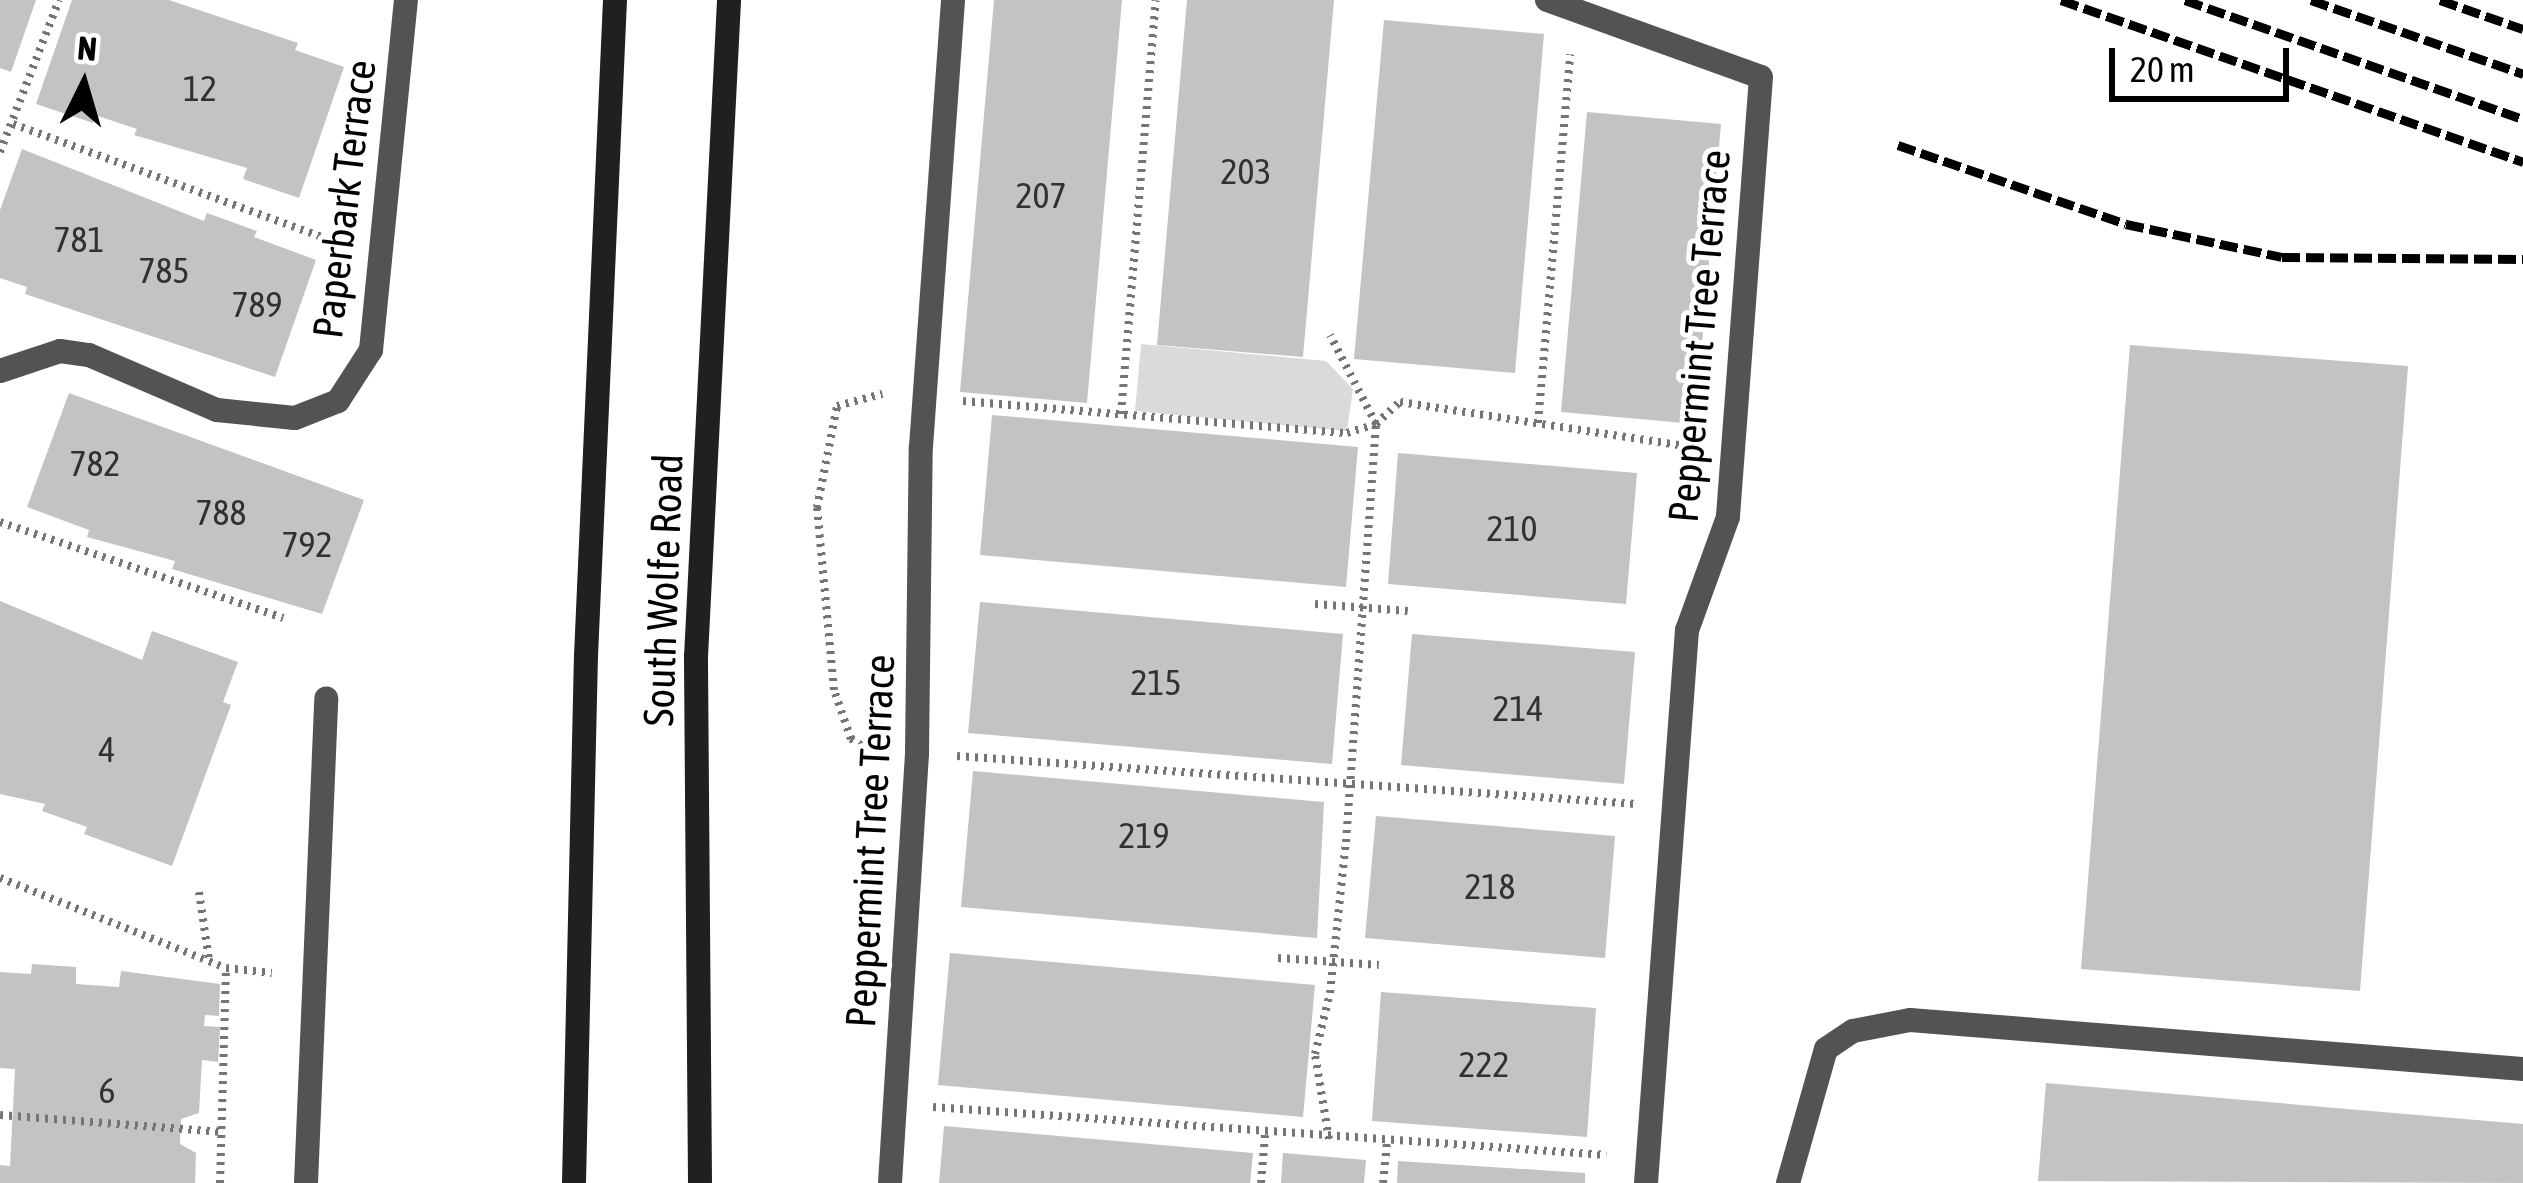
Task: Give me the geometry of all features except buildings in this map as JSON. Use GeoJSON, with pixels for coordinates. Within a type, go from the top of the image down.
{"type":"FeatureCollection","features":[{"type":"Feature","properties":{"kind":"main road","name":"South Wolfe Road"},"geometry":{"type":"LineString","coordinates":[[574,1183],[586,656],[615,0]]}},
{"type":"Feature","properties":{"kind":"main road","name":"South Wolfe Road"},"geometry":{"type":"LineString","coordinates":[[700,1183],[696,656],[730,0]]}},
{"type":"Feature","properties":{"kind":"street","name":"Paperbark Terrace"},"geometry":{"type":"LineString","coordinates":[[0,371],[60,351],[89,355],[217,410],[295,418],[338,401],[371,350],[388,218],[406,0]]}},
{"type":"Feature","properties":{"kind":"street","name":"Peppermint Tree Terrace"},"geometry":{"type":"LineString","coordinates":[[890,1183],[917,753],[924,398],[953,0]]}},
{"type":"Feature","properties":{"kind":"street","name":"Peppermint Tree Terrace"},"geometry":{"type":"LineString","coordinates":[[1547,0],[1762,77],[1728,517],[1688,631],[1647,1170]]}},
{"type":"Feature","properties":{"kind":"street"},"geometry":{"type":"LineString","coordinates":[[306,1183],[326,698]]}},
{"type":"Feature","properties":{"kind":"street"},"geometry":{"type":"LineString","coordinates":[[1788,1183],[1826,1049],[1853,1030],[1910,1020],[2523,1069]]}},
{"type":"Feature","properties":{"kind":"path"},"geometry":{"type":"LineString","coordinates":[[0,152],[59,0]]}},
{"type":"Feature","properties":{"kind":"path"},"geometry":{"type":"LineString","coordinates":[[1121,414],[1156,0]]}},
{"type":"Feature","properties":{"kind":"path"},"geometry":{"type":"LineString","coordinates":[[1538,423],[1574,10]]}},
{"type":"Feature","properties":{"kind":"path"},"geometry":{"type":"LineString","coordinates":[[14,124],[340,243],[388,218]]}},
{"type":"Feature","properties":{"kind":"path"},"geometry":{"type":"LineString","coordinates":[[1329,1138],[1315,1054],[1333,965],[1376,424],[1330,334]]}},
{"type":"Feature","properties":{"kind":"path"},"geometry":{"type":"LineString","coordinates":[[1674,806],[917,753],[872,755],[851,739],[834,690],[817,508],[837,406],[873,393],[1347,433],[1376,424],[1400,402],[1732,454]]}},
{"type":"Feature","properties":{"kind":"path"},"geometry":{"type":"LineString","coordinates":[[0,521],[284,618]]}},
{"type":"Feature","properties":{"kind":"path"},"geometry":{"type":"LineString","coordinates":[[1315,604],[1408,611]]}},
{"type":"Feature","properties":{"kind":"path"},"geometry":{"type":"LineString","coordinates":[[0,878],[226,968],[315,977]]}},
{"type":"Feature","properties":{"kind":"path"},"geometry":{"type":"LineString","coordinates":[[199,892],[209,961]]}},
{"type":"Feature","properties":{"kind":"path"},"geometry":{"type":"LineString","coordinates":[[1278,958],[1378,965]]}},
{"type":"Feature","properties":{"kind":"path"},"geometry":{"type":"LineString","coordinates":[[220,1183],[226,968]]}},
{"type":"Feature","properties":{"kind":"path"},"geometry":{"type":"LineString","coordinates":[[896,1104],[1387,1142],[1647,1170]]}},
{"type":"Feature","properties":{"kind":"path"},"geometry":{"type":"LineString","coordinates":[[0,1115],[222,1132]]}},
{"type":"Feature","properties":{"kind":"path"},"geometry":{"type":"LineString","coordinates":[[1261,1183],[1265,1135]]}},
{"type":"Feature","properties":{"kind":"path"},"geometry":{"type":"LineString","coordinates":[[1383,1183],[1387,1142]]}},
{"type":"Feature","properties":{"kind":"shaded area"},"geometry":{"type":"Polygon","coordinates":[[[1141,344],[1326,361],[1353,389],[1347,431],[1135,411],[1141,344]]]}},
{"type":"Feature","properties":{"kind":"railway"},"geometry":{"type":"LineString","coordinates":[[2061,0],[2523,162]]}},
{"type":"Feature","properties":{"kind":"railway"},"geometry":{"type":"LineString","coordinates":[[2185,0],[2523,119]]}},
{"type":"Feature","properties":{"kind":"railway"},"geometry":{"type":"LineString","coordinates":[[2311,0],[2523,74]]}},
{"type":"Feature","properties":{"kind":"railway"},"geometry":{"type":"LineString","coordinates":[[2440,0],[2523,29]]}},
{"type":"Feature","properties":{"kind":"railway"},"geometry":{"type":"LineString","coordinates":[[1898,145],[2126,224],[2282,257],[2523,259]]}}]}
